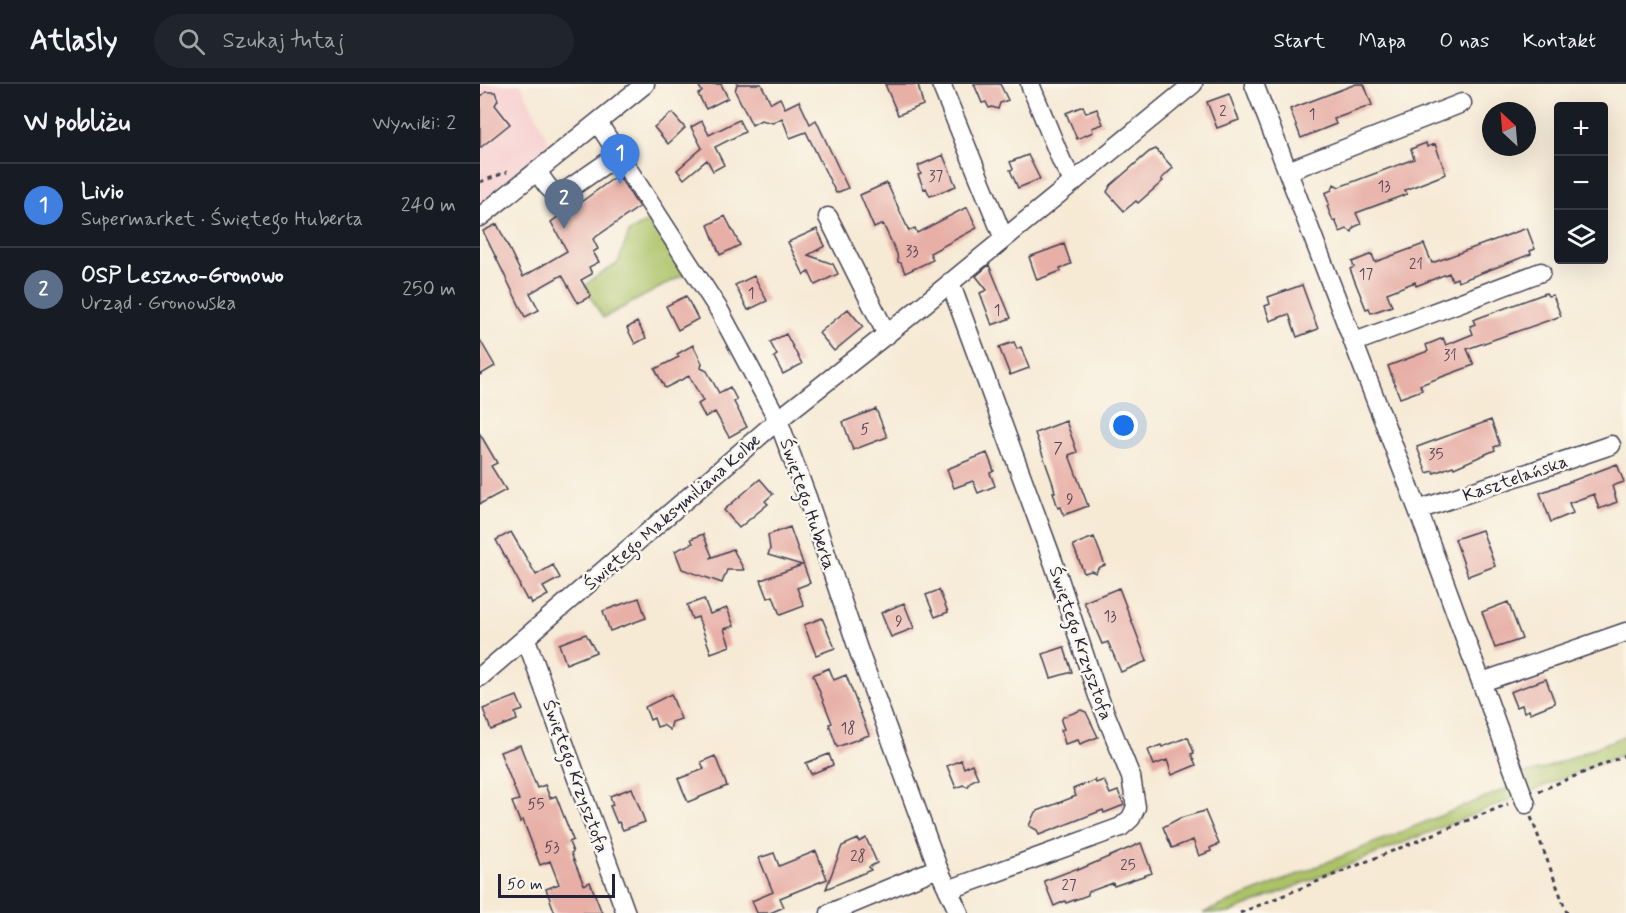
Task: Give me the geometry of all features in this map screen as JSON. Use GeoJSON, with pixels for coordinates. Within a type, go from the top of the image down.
{"type":"FeatureCollection","features":[{"type":"Feature","properties":{"kind":"street"},"geometry":{"type":"LineString","coordinates":[[480,217],[645,84]]}},
{"type":"Feature","properties":{"kind":"street"},"geometry":{"type":"LineString","coordinates":[[941,84],[1004,239]]}},
{"type":"Feature","properties":{"kind":"street"},"geometry":{"type":"LineString","coordinates":[[1030,84],[1062,162],[1074,182]]}},
{"type":"Feature","properties":{"kind":"street","name":"Świętego Maksymiliana Kolbe"},"geometry":{"type":"LineString","coordinates":[[482,669],[526,639],[778,420],[1193,84]]}},
{"type":"Feature","properties":{"kind":"street"},"geometry":{"type":"LineString","coordinates":[[1254,84],[1355,342],[1525,801]]}},
{"type":"Feature","properties":{"kind":"street"},"geometry":{"type":"LineString","coordinates":[[1288,171],[1462,103]]}},
{"type":"Feature","properties":{"kind":"street","name":"Świętego Huberta"},"geometry":{"type":"LineString","coordinates":[[598,123],[653,205],[718,310],[778,420],[938,868],[959,913]]}},
{"type":"Feature","properties":{"kind":"street"},"geometry":{"type":"LineString","coordinates":[[537,171],[550,190],[554,193],[563,193],[618,155]]}},
{"type":"Feature","properties":{"kind":"street"},"geometry":{"type":"LineString","coordinates":[[828,217],[887,334]]}},
{"type":"Feature","properties":{"kind":"street"},"geometry":{"type":"LineString","coordinates":[[1355,342],[1541,272]]}},
{"type":"Feature","properties":{"kind":"street","name":"Świętego Krzysztofa"},"geometry":{"type":"LineString","coordinates":[[948,890],[1121,827],[1131,818],[1136,807],[1136,795],[1131,777],[1097,693],[1054,564],[950,282]]}},
{"type":"Feature","properties":{"kind":"street","name":"Kasztelańska"},"geometry":{"type":"LineString","coordinates":[[1418,510],[1611,445]]}},
{"type":"Feature","properties":{"kind":"street"},"geometry":{"type":"LineString","coordinates":[[1482,682],[1626,632]]}},
{"type":"Feature","properties":{"kind":"street","name":"Świętego Krzysztofa"},"geometry":{"type":"LineString","coordinates":[[526,639],[626,913]]}},
{"type":"Feature","properties":{"kind":"street"},"geometry":{"type":"LineString","coordinates":[[830,913],[938,868]]}},
{"type":"Feature","properties":{"kind":"path"},"geometry":{"type":"LineString","coordinates":[[480,182],[508,172]]}},
{"type":"Feature","properties":{"kind":"path"},"geometry":{"type":"LineString","coordinates":[[1240,913],[1525,801],[1626,755]]}},
{"type":"Feature","properties":{"kind":"path"},"geometry":{"type":"LineString","coordinates":[[1525,801],[1567,913]]}},
{"type":"Feature","properties":{"kind":"shaded area"},"geometry":{"type":"Polygon","coordinates":[[[480,84],[521,84],[556,157],[480,217],[480,84]]]}},
{"type":"Feature","properties":{"kind":"green space"},"geometry":{"type":"Polygon","coordinates":[[[651,220],[689,272],[603,318],[585,287],[591,280],[618,263],[629,232],[651,220]]]}},
{"type":"Feature","properties":{"kind":"green space"},"geometry":{"type":"Polygon","coordinates":[[[1626,735],[1626,753],[1229,913],[1203,913],[1518,784],[1524,774],[1546,768],[1626,735]]]}},
{"type":"Feature","properties":{"kind":"building"},"geometry":{"type":"Polygon","coordinates":[[[698,84],[721,84],[728,98],[706,109],[698,94],[702,92],[698,84]]]}},
{"type":"Feature","properties":{"kind":"building"},"geometry":{"type":"Polygon","coordinates":[[[737,84],[761,84],[771,103],[780,98],[785,108],[799,101],[810,124],[816,120],[848,188],[836,193],[806,132],[790,138],[782,118],[773,123],[761,120],[752,125],[735,91],[737,84]]]}},
{"type":"Feature","properties":{"kind":"building"},"geometry":{"type":"Polygon","coordinates":[[[885,84],[918,84],[923,105],[898,115],[885,84]]]}},
{"type":"Feature","properties":{"kind":"building"},"geometry":{"type":"Polygon","coordinates":[[[974,84],[1000,84],[1008,100],[1000,103],[998,109],[989,108],[986,102],[982,103],[974,84]]]}},
{"type":"Feature","properties":{"kind":"building"},"geometry":{"type":"Polygon","coordinates":[[[1356,84],[1364,84],[1372,105],[1334,119],[1336,124],[1301,138],[1290,109],[1356,84]]]}},
{"type":"Feature","properties":{"kind":"building"},"geometry":{"type":"Polygon","coordinates":[[[486,92],[495,92],[498,100],[495,105],[510,124],[480,148],[480,97],[486,92]]]}},
{"type":"Feature","properties":{"kind":"building"},"geometry":{"type":"Polygon","coordinates":[[[1229,94],[1239,120],[1217,128],[1207,102],[1229,94]]]}},
{"type":"Feature","properties":{"kind":"building"},"geometry":{"type":"Polygon","coordinates":[[[1083,106],[1086,113],[1097,109],[1103,124],[1092,128],[1093,132],[1077,139],[1066,113],[1083,106]]]}},
{"type":"Feature","properties":{"kind":"building"},"geometry":{"type":"Polygon","coordinates":[[[672,113],[685,128],[668,144],[654,127],[672,113]]]}},
{"type":"Feature","properties":{"kind":"building"},"geometry":{"type":"Polygon","coordinates":[[[739,120],[745,132],[715,147],[724,165],[713,171],[707,160],[684,179],[677,170],[702,148],[691,127],[702,121],[709,135],[739,120]]]}},
{"type":"Feature","properties":{"kind":"building"},"geometry":{"type":"Polygon","coordinates":[[[1426,143],[1427,147],[1435,144],[1446,174],[1405,190],[1407,194],[1356,213],[1361,224],[1354,227],[1352,232],[1347,229],[1340,232],[1327,206],[1329,204],[1325,193],[1332,190],[1334,184],[1339,187],[1414,159],[1411,149],[1426,143]]]}},
{"type":"Feature","properties":{"kind":"building"},"geometry":{"type":"Polygon","coordinates":[[[1156,149],[1173,168],[1161,179],[1163,181],[1138,203],[1136,201],[1124,211],[1107,192],[1111,185],[1149,152],[1156,149]]]}},
{"type":"Feature","properties":{"kind":"building"},"geometry":{"type":"Polygon","coordinates":[[[943,155],[956,186],[930,196],[918,175],[921,174],[918,166],[943,155]]]}},
{"type":"Feature","properties":{"kind":"building"},"geometry":{"type":"Polygon","coordinates":[[[1028,155],[1040,179],[1018,188],[1010,170],[1013,169],[1010,162],[1028,155]]]}},
{"type":"Feature","properties":{"kind":"building"},"geometry":{"type":"Polygon","coordinates":[[[618,175],[639,207],[593,239],[598,249],[593,252],[599,262],[589,267],[592,274],[581,280],[591,296],[578,303],[562,275],[530,293],[539,310],[525,317],[483,231],[497,224],[523,277],[567,251],[551,222],[618,175]]]}},
{"type":"Feature","properties":{"kind":"building"},"geometry":{"type":"Polygon","coordinates":[[[887,183],[909,231],[915,228],[917,233],[967,207],[977,228],[930,253],[933,260],[905,273],[901,263],[898,262],[897,254],[883,224],[874,228],[860,195],[887,183]]]}},
{"type":"Feature","properties":{"kind":"building"},"geometry":{"type":"Polygon","coordinates":[[[725,216],[740,245],[720,255],[708,225],[725,216]]]}},
{"type":"Feature","properties":{"kind":"building"},"geometry":{"type":"Polygon","coordinates":[[[1527,228],[1535,249],[1530,251],[1531,254],[1458,282],[1457,278],[1452,280],[1449,273],[1416,286],[1415,282],[1387,293],[1392,306],[1371,313],[1369,308],[1366,309],[1350,269],[1354,267],[1352,262],[1372,254],[1375,262],[1424,244],[1432,263],[1527,228]]]}},
{"type":"Feature","properties":{"kind":"building"},"geometry":{"type":"Polygon","coordinates":[[[817,229],[825,246],[808,255],[833,264],[838,274],[815,285],[809,272],[804,275],[788,242],[817,229]]]}},
{"type":"Feature","properties":{"kind":"building"},"geometry":{"type":"Polygon","coordinates":[[[1064,244],[1071,264],[1060,268],[1061,271],[1037,280],[1029,257],[1064,244]]]}},
{"type":"Feature","properties":{"kind":"building"},"geometry":{"type":"Polygon","coordinates":[[[989,265],[1011,318],[992,325],[980,293],[987,290],[976,276],[989,265]]]}},
{"type":"Feature","properties":{"kind":"building"},"geometry":{"type":"Polygon","coordinates":[[[754,276],[767,301],[748,310],[735,285],[754,276]]]}},
{"type":"Feature","properties":{"kind":"building"},"geometry":{"type":"Polygon","coordinates":[[[1302,285],[1318,329],[1297,337],[1289,314],[1270,321],[1265,306],[1270,304],[1268,297],[1302,285]]]}},
{"type":"Feature","properties":{"kind":"building"},"geometry":{"type":"Polygon","coordinates":[[[1546,293],[1548,296],[1553,295],[1561,316],[1467,349],[1474,365],[1420,385],[1422,390],[1400,398],[1388,366],[1428,351],[1426,345],[1443,338],[1446,345],[1473,334],[1470,326],[1475,324],[1473,320],[1546,293]]]}},
{"type":"Feature","properties":{"kind":"building"},"geometry":{"type":"Polygon","coordinates":[[[686,296],[698,319],[678,330],[666,306],[686,296]]]}},
{"type":"Feature","properties":{"kind":"building"},"geometry":{"type":"Polygon","coordinates":[[[848,309],[863,327],[834,351],[819,333],[848,309]]]}},
{"type":"Feature","properties":{"kind":"building"},"geometry":{"type":"Polygon","coordinates":[[[637,322],[646,338],[635,344],[627,328],[637,322]]]}},
{"type":"Feature","properties":{"kind":"building"},"geometry":{"type":"Polygon","coordinates":[[[786,334],[802,364],[783,374],[774,357],[777,355],[770,342],[786,334]]]}},
{"type":"Feature","properties":{"kind":"building"},"geometry":{"type":"Polygon","coordinates":[[[480,340],[495,366],[480,375],[480,340]]]}},
{"type":"Feature","properties":{"kind":"building"},"geometry":{"type":"Polygon","coordinates":[[[1014,342],[1017,349],[1021,347],[1029,368],[1010,375],[999,347],[1014,342]]]}},
{"type":"Feature","properties":{"kind":"building"},"geometry":{"type":"Polygon","coordinates":[[[693,345],[702,363],[701,368],[707,371],[719,393],[730,387],[737,400],[734,402],[747,427],[729,437],[715,412],[705,417],[698,404],[703,401],[689,376],[665,388],[655,369],[679,357],[677,354],[693,345]]]}},
{"type":"Feature","properties":{"kind":"building"},"geometry":{"type":"Polygon","coordinates":[[[876,409],[887,437],[853,450],[843,422],[876,409]]]}},
{"type":"Feature","properties":{"kind":"building"},"geometry":{"type":"Polygon","coordinates":[[[1491,420],[1500,445],[1494,447],[1495,450],[1454,468],[1453,466],[1434,473],[1433,471],[1427,473],[1417,447],[1491,420]]]}},
{"type":"Feature","properties":{"kind":"building"},"geometry":{"type":"Polygon","coordinates":[[[1066,421],[1077,452],[1069,455],[1088,506],[1064,515],[1061,507],[1058,508],[1053,484],[1035,433],[1066,421]]]}},
{"type":"Feature","properties":{"kind":"building"},"geometry":{"type":"Polygon","coordinates":[[[480,434],[497,463],[491,466],[506,490],[480,504],[480,434]]]}},
{"type":"Feature","properties":{"kind":"building"},"geometry":{"type":"Polygon","coordinates":[[[987,453],[994,471],[990,473],[995,486],[978,493],[973,481],[954,488],[947,469],[987,453]]]}},
{"type":"Feature","properties":{"kind":"building"},"geometry":{"type":"Polygon","coordinates":[[[1617,464],[1624,482],[1612,486],[1617,502],[1599,509],[1594,494],[1569,503],[1573,513],[1551,522],[1540,493],[1617,464]]]}},
{"type":"Feature","properties":{"kind":"building"},"geometry":{"type":"Polygon","coordinates":[[[760,479],[773,494],[765,501],[768,504],[739,528],[724,510],[760,479]]]}},
{"type":"Feature","properties":{"kind":"building"},"geometry":{"type":"Polygon","coordinates":[[[790,527],[810,583],[797,588],[804,606],[780,615],[773,596],[768,598],[761,580],[802,565],[768,555],[770,549],[768,535],[790,527]]]}},
{"type":"Feature","properties":{"kind":"building"},"geometry":{"type":"Polygon","coordinates":[[[1482,530],[1495,566],[1468,576],[1455,539],[1482,530]]]}},
{"type":"Feature","properties":{"kind":"building"},"geometry":{"type":"Polygon","coordinates":[[[511,532],[536,575],[553,565],[560,578],[543,587],[548,595],[532,604],[530,599],[527,600],[496,540],[511,532]]]}},
{"type":"Feature","properties":{"kind":"building"},"geometry":{"type":"Polygon","coordinates":[[[703,534],[712,556],[710,558],[733,549],[744,570],[727,570],[722,583],[682,569],[675,551],[693,543],[691,539],[703,534]]]}},
{"type":"Feature","properties":{"kind":"building"},"geometry":{"type":"Polygon","coordinates":[[[1094,537],[1105,565],[1098,568],[1096,573],[1091,571],[1084,573],[1073,545],[1094,537]]]}},
{"type":"Feature","properties":{"kind":"building"},"geometry":{"type":"Polygon","coordinates":[[[1119,588],[1147,661],[1121,672],[1108,642],[1102,644],[1084,602],[1119,588]]]}},
{"type":"Feature","properties":{"kind":"building"},"geometry":{"type":"Polygon","coordinates":[[[939,590],[948,612],[935,617],[926,595],[939,590]]]}},
{"type":"Feature","properties":{"kind":"building"},"geometry":{"type":"Polygon","coordinates":[[[639,598],[646,618],[610,631],[603,611],[639,598]]]}},
{"type":"Feature","properties":{"kind":"building"},"geometry":{"type":"Polygon","coordinates":[[[704,599],[710,614],[727,608],[734,626],[724,629],[730,646],[711,653],[698,617],[692,619],[687,605],[704,599]]]}},
{"type":"Feature","properties":{"kind":"building"},"geometry":{"type":"Polygon","coordinates":[[[1508,602],[1522,639],[1495,648],[1482,612],[1508,602]]]}},
{"type":"Feature","properties":{"kind":"building"},"geometry":{"type":"Polygon","coordinates":[[[904,603],[914,628],[891,637],[881,613],[904,603]]]}},
{"type":"Feature","properties":{"kind":"building"},"geometry":{"type":"Polygon","coordinates":[[[822,618],[835,648],[816,655],[804,625],[822,618]]]}},
{"type":"Feature","properties":{"kind":"building"},"geometry":{"type":"Polygon","coordinates":[[[586,634],[596,652],[566,664],[559,644],[586,634]]]}},
{"type":"Feature","properties":{"kind":"building"},"geometry":{"type":"Polygon","coordinates":[[[1064,647],[1072,672],[1051,678],[1043,654],[1064,647]]]}},
{"type":"Feature","properties":{"kind":"building"},"geometry":{"type":"Polygon","coordinates":[[[829,668],[834,680],[846,675],[869,735],[837,747],[829,724],[832,723],[813,675],[829,668]]]}},
{"type":"Feature","properties":{"kind":"building"},"geometry":{"type":"Polygon","coordinates":[[[1546,679],[1555,703],[1530,713],[1529,710],[1524,712],[1522,705],[1516,707],[1510,692],[1546,679]]]}},
{"type":"Feature","properties":{"kind":"building"},"geometry":{"type":"Polygon","coordinates":[[[671,694],[681,719],[672,722],[670,730],[663,725],[657,727],[654,718],[650,720],[645,707],[671,694]]]}},
{"type":"Feature","properties":{"kind":"building"},"geometry":{"type":"Polygon","coordinates":[[[517,696],[523,710],[515,713],[517,720],[491,730],[483,709],[517,696]]]}},
{"type":"Feature","properties":{"kind":"building"},"geometry":{"type":"Polygon","coordinates":[[[1081,710],[1086,712],[1098,737],[1080,744],[1078,740],[1065,744],[1061,721],[1063,717],[1081,710]]]}},
{"type":"Feature","properties":{"kind":"building"},"geometry":{"type":"Polygon","coordinates":[[[1188,737],[1196,765],[1172,775],[1167,760],[1154,765],[1148,750],[1188,737]]]}},
{"type":"Feature","properties":{"kind":"building"},"geometry":{"type":"Polygon","coordinates":[[[520,745],[537,788],[545,785],[550,798],[556,796],[573,840],[569,842],[573,852],[571,853],[584,885],[590,882],[602,913],[555,913],[546,889],[559,884],[550,861],[540,865],[523,820],[520,822],[512,802],[519,800],[500,752],[520,745]]]}},
{"type":"Feature","properties":{"kind":"building"},"geometry":{"type":"Polygon","coordinates":[[[829,754],[833,765],[811,774],[806,763],[829,754]]]}},
{"type":"Feature","properties":{"kind":"building"},"geometry":{"type":"Polygon","coordinates":[[[715,756],[727,786],[688,802],[678,779],[704,769],[701,762],[715,756]]]}},
{"type":"Feature","properties":{"kind":"building"},"geometry":{"type":"Polygon","coordinates":[[[961,760],[964,768],[972,764],[978,778],[970,782],[968,787],[963,785],[956,788],[947,766],[961,760]]]}},
{"type":"Feature","properties":{"kind":"building"},"geometry":{"type":"Polygon","coordinates":[[[1095,780],[1096,783],[1104,780],[1110,794],[1118,791],[1124,805],[1104,813],[1103,810],[1039,835],[1037,830],[1029,826],[1035,812],[1076,796],[1073,789],[1095,780]]]}},
{"type":"Feature","properties":{"kind":"building"},"geometry":{"type":"Polygon","coordinates":[[[632,788],[645,822],[623,830],[619,822],[617,823],[610,806],[613,805],[610,796],[632,788]]]}},
{"type":"Feature","properties":{"kind":"building"},"geometry":{"type":"Polygon","coordinates":[[[1205,811],[1219,844],[1210,848],[1211,851],[1199,856],[1193,840],[1172,848],[1163,827],[1180,818],[1205,811]]]}},
{"type":"Feature","properties":{"kind":"building"},"geometry":{"type":"Polygon","coordinates":[[[866,838],[877,863],[869,867],[871,870],[826,889],[842,846],[866,838]]]}},
{"type":"Feature","properties":{"kind":"building"},"geometry":{"type":"Polygon","coordinates":[[[1141,843],[1152,873],[1114,886],[1113,883],[1088,892],[1088,895],[1054,906],[1044,881],[1078,868],[1078,870],[1141,843]]]}},
{"type":"Feature","properties":{"kind":"building"},"geometry":{"type":"Polygon","coordinates":[[[816,851],[827,879],[780,898],[784,907],[770,913],[757,913],[752,901],[773,892],[759,858],[774,853],[779,866],[816,851]]]}},
{"type":"Feature","properties":{"kind":"place","name":"Livio"},"geometry":{"type":"Point","coordinates":[620,184]}},
{"type":"Feature","properties":{"kind":"place","name":"OSP Leszno-Gronowo"},"geometry":{"type":"Point","coordinates":[564,229]}}]}
